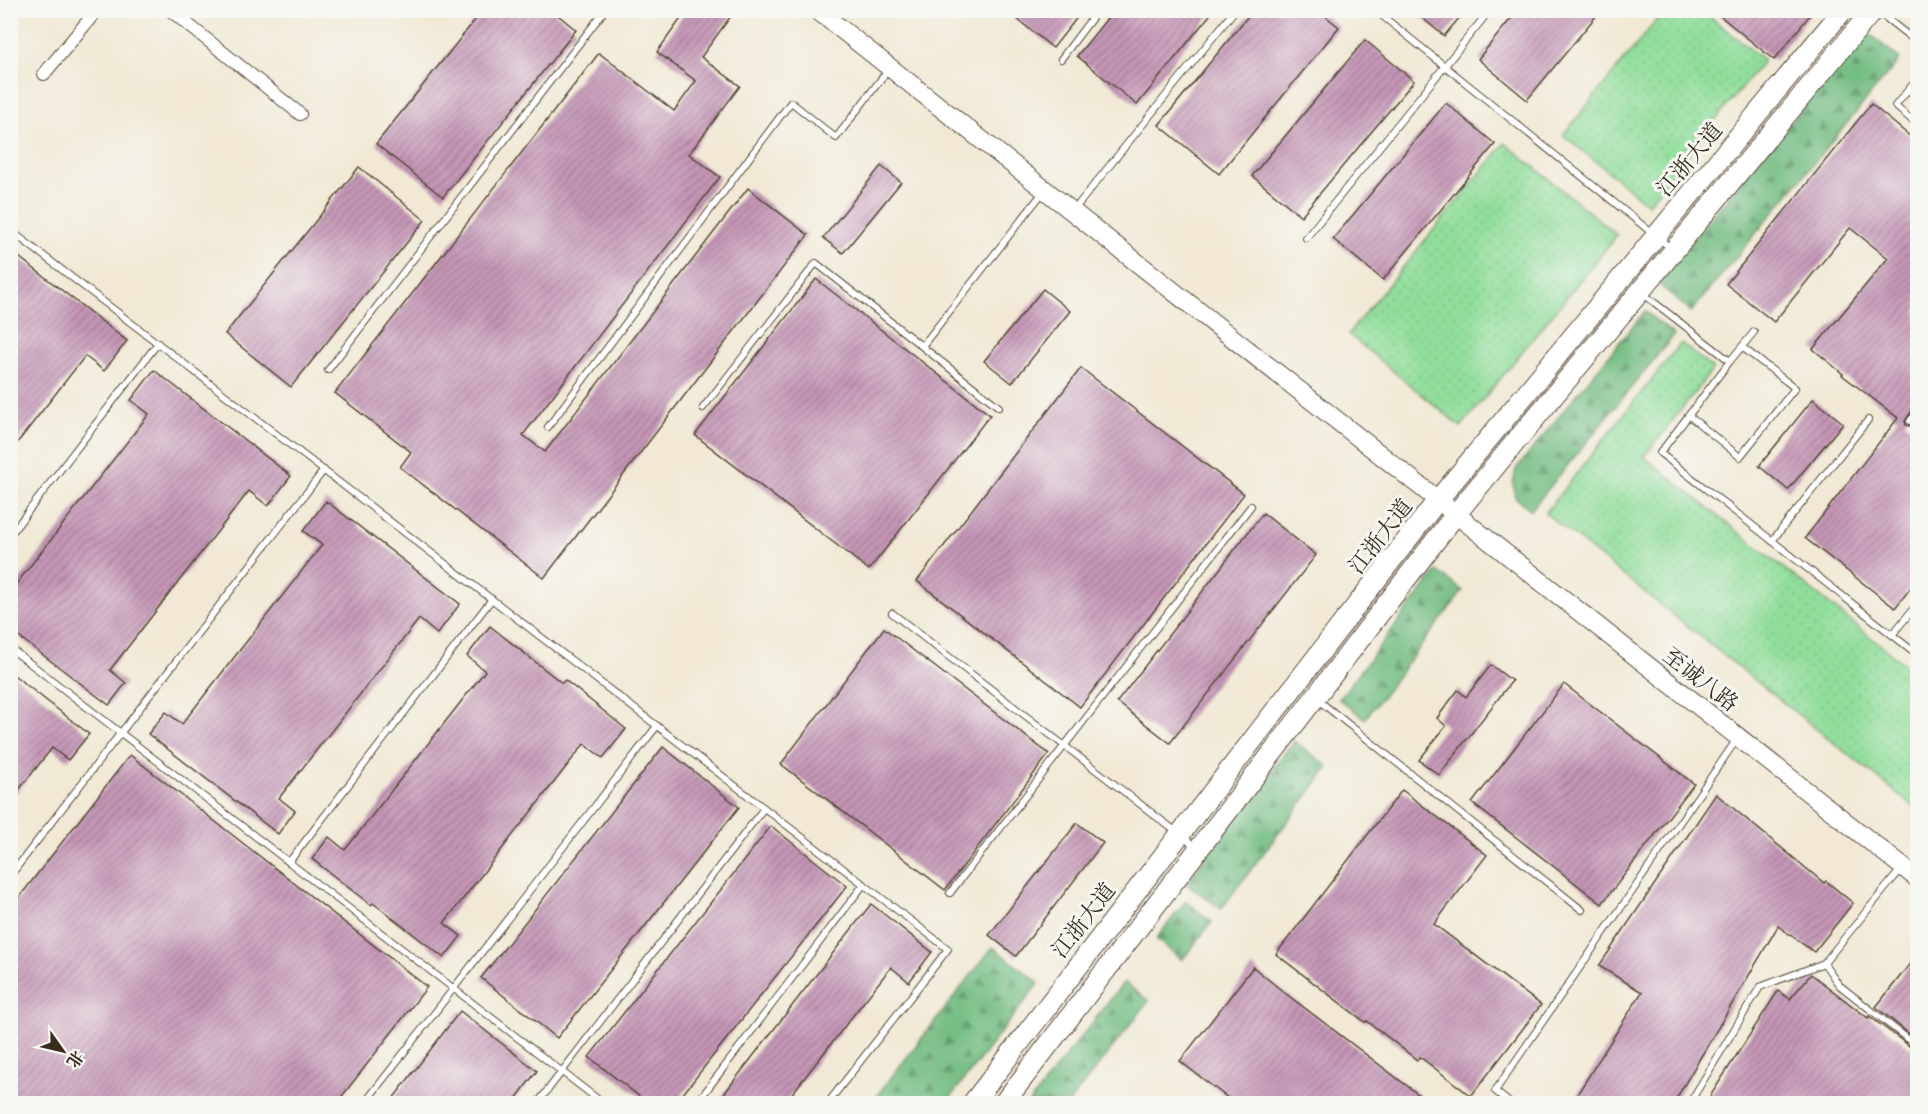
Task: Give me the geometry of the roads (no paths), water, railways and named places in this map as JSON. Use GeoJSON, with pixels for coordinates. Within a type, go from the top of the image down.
{"type":"FeatureCollection","features":[{"type":"Feature","properties":{"kind":"main road","name":"至诚八路"},"geometry":{"type":"LineString","coordinates":[[818,10],[1917,879]]}},
{"type":"Feature","properties":{"kind":"main road","name":"江浙大道"},"geometry":{"type":"LineString","coordinates":[[972,1104],[1437,501],[1843,10]]}},
{"type":"Feature","properties":{"kind":"main road","name":"江浙大道"},"geometry":{"type":"LineString","coordinates":[[1003,1104],[1455,515],[1875,10]]}},
{"type":"Feature","properties":{"kind":"street"},"geometry":{"type":"LineString","coordinates":[[44,74],[97,10]]}},
{"type":"Feature","properties":{"kind":"street"},"geometry":{"type":"LineString","coordinates":[[170,10],[300,114]]}},
{"type":"Feature","properties":{"kind":"lane"},"geometry":{"type":"LineString","coordinates":[[328,370],[605,10]]}},
{"type":"Feature","properties":{"kind":"lane"},"geometry":{"type":"LineString","coordinates":[[1060,59],[1098,10]]}},
{"type":"Feature","properties":{"kind":"lane"},"geometry":{"type":"LineString","coordinates":[[1072,212],[1235,10]]}},
{"type":"Feature","properties":{"kind":"lane"},"geometry":{"type":"LineString","coordinates":[[1375,10],[1675,252]]}},
{"type":"Feature","properties":{"kind":"lane"},"geometry":{"type":"LineString","coordinates":[[1306,238],[1490,10]]}},
{"type":"Feature","properties":{"kind":"lane"},"geometry":{"type":"LineString","coordinates":[[1875,10],[1917,43]]}},
{"type":"Feature","properties":{"kind":"lane"},"geometry":{"type":"LineString","coordinates":[[548,427],[791,102],[836,138],[890,68]]}},
{"type":"Feature","properties":{"kind":"lane"},"geometry":{"type":"LineString","coordinates":[[1917,78],[1894,106],[1917,125]]}},
{"type":"Feature","properties":{"kind":"lane"},"geometry":{"type":"LineString","coordinates":[[923,345],[1044,190]]}},
{"type":"Feature","properties":{"kind":"lane"},"geometry":{"type":"LineString","coordinates":[[10,230],[948,949],[827,1104]]}},
{"type":"Feature","properties":{"kind":"lane"},"geometry":{"type":"LineString","coordinates":[[703,408],[816,263],[999,406]]}},
{"type":"Feature","properties":{"kind":"lane"},"geometry":{"type":"LineString","coordinates":[[1642,292],[1730,361]]}},
{"type":"Feature","properties":{"kind":"lane"},"geometry":{"type":"LineString","coordinates":[[1754,332],[1660,453],[1917,655]]}},
{"type":"Feature","properties":{"kind":"lane"},"geometry":{"type":"LineString","coordinates":[[10,535],[158,344]]}},
{"type":"Feature","properties":{"kind":"lane"},"geometry":{"type":"LineString","coordinates":[[1689,416],[1740,457],[1794,388],[1742,346]]}},
{"type":"Feature","properties":{"kind":"lane"},"geometry":{"type":"LineString","coordinates":[[1910,421],[1917,411]]}},
{"type":"Feature","properties":{"kind":"lane"},"geometry":{"type":"LineString","coordinates":[[1772,541],[1868,420]]}},
{"type":"Feature","properties":{"kind":"lane"},"geometry":{"type":"LineString","coordinates":[[10,876],[324,471]]}},
{"type":"Feature","properties":{"kind":"lane"},"geometry":{"type":"LineString","coordinates":[[950,893],[1251,506]]}},
{"type":"Feature","properties":{"kind":"lane"},"geometry":{"type":"LineString","coordinates":[[289,862],[492,599]]}},
{"type":"Feature","properties":{"kind":"lane"},"geometry":{"type":"LineString","coordinates":[[1892,635],[1917,603]]}},
{"type":"Feature","properties":{"kind":"lane"},"geometry":{"type":"LineString","coordinates":[[892,613],[1198,849]]}},
{"type":"Feature","properties":{"kind":"lane"},"geometry":{"type":"LineString","coordinates":[[10,648],[604,1104]]}},
{"type":"Feature","properties":{"kind":"lane"},"geometry":{"type":"LineString","coordinates":[[1315,698],[1582,910]]}},
{"type":"Feature","properties":{"kind":"lane"},"geometry":{"type":"LineString","coordinates":[[364,1104],[657,726]]}},
{"type":"Feature","properties":{"kind":"lane"},"geometry":{"type":"LineString","coordinates":[[1511,1104],[1495,1091],[1738,738]]}},
{"type":"Feature","properties":{"kind":"lane"},"geometry":{"type":"LineString","coordinates":[[537,1104],[764,808]]}},
{"type":"Feature","properties":{"kind":"lane"},"geometry":{"type":"LineString","coordinates":[[1689,1104],[1760,987],[1824,963],[1902,867]]}},
{"type":"Feature","properties":{"kind":"lane"},"geometry":{"type":"LineString","coordinates":[[696,1104],[864,884]]}},
{"type":"Feature","properties":{"kind":"lane"},"geometry":{"type":"LineString","coordinates":[[1824,963],[1839,985],[1917,1047]]}}]}
